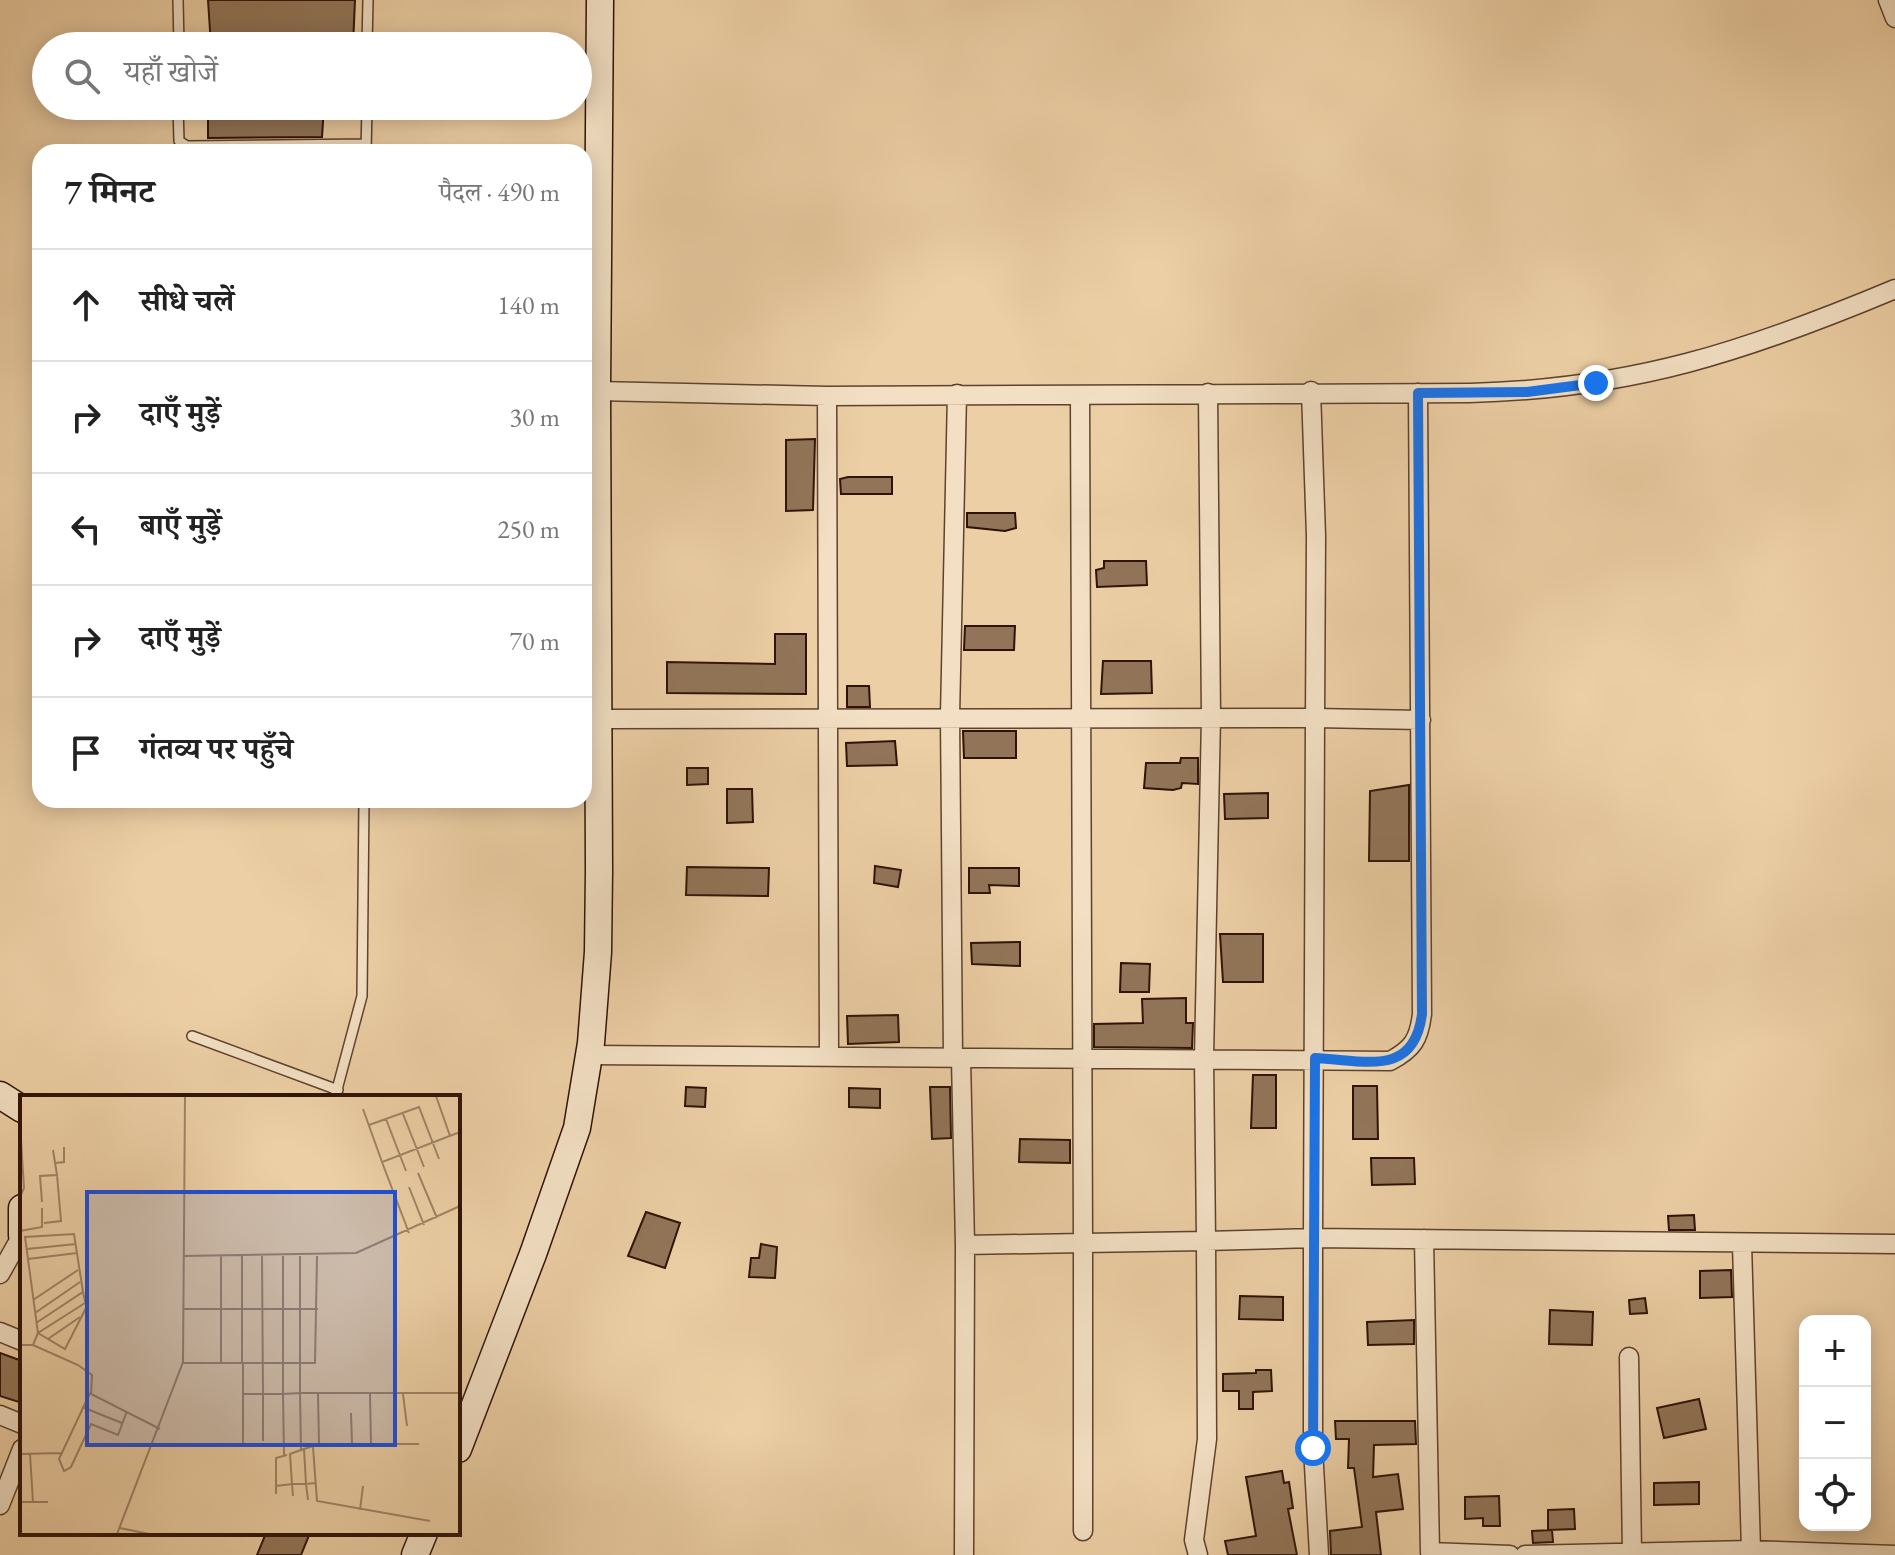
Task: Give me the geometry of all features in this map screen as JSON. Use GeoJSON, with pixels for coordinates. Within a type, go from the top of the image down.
{"type":"FeatureCollection","features":[{"type":"Feature","properties":{"kind":"main road"},"geometry":{"type":"LineString","coordinates":[[592,304],[600,0]]}},
{"type":"Feature","properties":{"kind":"main road"},"geometry":{"type":"LineString","coordinates":[[460,1439],[466,1408],[577,1128],[589,1055],[598,952],[597,391],[592,350]]}},
{"type":"Feature","properties":{"kind":"main road"},"geometry":{"type":"LineString","coordinates":[[0,1095],[20,1108]]}},
{"type":"Feature","properties":{"kind":"main road"},"geometry":{"type":"LineString","coordinates":[[415,1555],[423,1535]]}},
{"type":"Feature","properties":{"kind":"street"},"geometry":{"type":"LineString","coordinates":[[1888,0],[1895,18]]}},
{"type":"Feature","properties":{"kind":"street"},"geometry":{"type":"LineString","coordinates":[[597,391],[827,396],[1561,390],[1657,373],[1753,345],[1895,289]]}},
{"type":"Feature","properties":{"kind":"street"},"geometry":{"type":"LineString","coordinates":[[1311,391],[1316,550],[1313,1448],[1319,1555]]}},
{"type":"Feature","properties":{"kind":"street"},"geometry":{"type":"LineString","coordinates":[[1198,1555],[1194,1540],[1207,1439],[1204,1058],[1211,717],[1208,393]]}},
{"type":"Feature","properties":{"kind":"street"},"geometry":{"type":"LineString","coordinates":[[589,1055],[1315,1058],[1390,1061],[1405,1053],[1419,1038],[1422,1014],[1418,393]]}},
{"type":"Feature","properties":{"kind":"street"},"geometry":{"type":"LineString","coordinates":[[957,394],[950,716],[957,1058],[965,1245],[964,1555]]}},
{"type":"Feature","properties":{"kind":"street"},"geometry":{"type":"LineString","coordinates":[[1080,395],[1083,1531]]}},
{"type":"Feature","properties":{"kind":"street"},"geometry":{"type":"LineString","coordinates":[[827,396],[829,1056]]}},
{"type":"Feature","properties":{"kind":"street"},"geometry":{"type":"LineString","coordinates":[[597,719],[1082,716],[1421,720]]}},
{"type":"Feature","properties":{"kind":"street"},"geometry":{"type":"LineString","coordinates":[[965,1245],[1313,1238],[1895,1244]]}},
{"type":"Feature","properties":{"kind":"street"},"geometry":{"type":"LineString","coordinates":[[0,1274],[20,1239]]}},
{"type":"Feature","properties":{"kind":"street"},"geometry":{"type":"LineString","coordinates":[[1424,1239],[1427,1554],[1510,1555]]}},
{"type":"Feature","properties":{"kind":"street"},"geometry":{"type":"LineString","coordinates":[[1742,1244],[1751,1550]]}},
{"type":"Feature","properties":{"kind":"street"},"geometry":{"type":"LineString","coordinates":[[0,1332],[20,1340]]}},
{"type":"Feature","properties":{"kind":"street"},"geometry":{"type":"LineString","coordinates":[[1629,1357],[1632,1553]]}},
{"type":"Feature","properties":{"kind":"street"},"geometry":{"type":"LineString","coordinates":[[0,1415],[20,1423]]}},
{"type":"Feature","properties":{"kind":"street"},"geometry":{"type":"LineString","coordinates":[[0,1505],[20,1454]]}},
{"type":"Feature","properties":{"kind":"street"},"geometry":{"type":"LineString","coordinates":[[1525,1555],[1751,1550],[1895,1555]]}},
{"type":"Feature","properties":{"kind":"lane"},"geometry":{"type":"LineString","coordinates":[[178,0],[179,32]]}},
{"type":"Feature","properties":{"kind":"lane"},"geometry":{"type":"LineString","coordinates":[[367,32],[368,0]]}},
{"type":"Feature","properties":{"kind":"lane"},"geometry":{"type":"LineString","coordinates":[[178,120],[179,141],[184,144]]}},
{"type":"Feature","properties":{"kind":"lane"},"geometry":{"type":"LineString","coordinates":[[366,144],[367,120]]}},
{"type":"Feature","properties":{"kind":"lane"},"geometry":{"type":"LineString","coordinates":[[192,1036],[336,1093],[362,996],[364,808]]}},
{"type":"Feature","properties":{"kind":"building"},"geometry":{"type":"Polygon","coordinates":[[[208,0],[355,0],[354,32],[210,32],[208,0]]]}},
{"type":"Feature","properties":{"kind":"building"},"geometry":{"type":"Polygon","coordinates":[[[208,120],[323,120],[322,137],[208,138],[208,120]]]}},
{"type":"Feature","properties":{"kind":"building"},"geometry":{"type":"Polygon","coordinates":[[[815,439],[813,510],[786,511],[786,440],[815,439]]]}},
{"type":"Feature","properties":{"kind":"building"},"geometry":{"type":"Polygon","coordinates":[[[892,477],[892,494],[841,494],[840,479],[892,477]]]}},
{"type":"Feature","properties":{"kind":"building"},"geometry":{"type":"Polygon","coordinates":[[[967,513],[1015,513],[1016,528],[1005,531],[967,527],[967,513]]]}},
{"type":"Feature","properties":{"kind":"building"},"geometry":{"type":"Polygon","coordinates":[[[1104,561],[1146,561],[1147,585],[1097,587],[1096,570],[1104,568],[1104,561]]]}},
{"type":"Feature","properties":{"kind":"building"},"geometry":{"type":"Polygon","coordinates":[[[965,626],[1015,626],[1014,650],[964,650],[965,626]]]}},
{"type":"Feature","properties":{"kind":"building"},"geometry":{"type":"Polygon","coordinates":[[[775,634],[806,634],[806,694],[667,693],[667,662],[775,664],[775,634]]]}},
{"type":"Feature","properties":{"kind":"building"},"geometry":{"type":"Polygon","coordinates":[[[1103,661],[1151,661],[1152,693],[1101,694],[1103,661]]]}},
{"type":"Feature","properties":{"kind":"building"},"geometry":{"type":"Polygon","coordinates":[[[847,686],[869,686],[870,707],[847,707],[847,686]]]}},
{"type":"Feature","properties":{"kind":"building"},"geometry":{"type":"Polygon","coordinates":[[[963,731],[1016,731],[1016,758],[964,758],[963,731]]]}},
{"type":"Feature","properties":{"kind":"building"},"geometry":{"type":"Polygon","coordinates":[[[895,741],[897,765],[847,766],[846,743],[895,741]]]}},
{"type":"Feature","properties":{"kind":"building"},"geometry":{"type":"Polygon","coordinates":[[[1181,758],[1198,758],[1198,784],[1182,783],[1181,788],[1173,790],[1144,788],[1146,763],[1180,763],[1181,758]]]}},
{"type":"Feature","properties":{"kind":"building"},"geometry":{"type":"Polygon","coordinates":[[[687,768],[708,768],[708,784],[687,785],[687,768]]]}},
{"type":"Feature","properties":{"kind":"building"},"geometry":{"type":"Polygon","coordinates":[[[1409,785],[1409,861],[1369,861],[1370,791],[1409,785]]]}},
{"type":"Feature","properties":{"kind":"building"},"geometry":{"type":"Polygon","coordinates":[[[727,789],[752,789],[753,822],[727,823],[727,789]]]}},
{"type":"Feature","properties":{"kind":"building"},"geometry":{"type":"Polygon","coordinates":[[[1268,793],[1268,818],[1225,819],[1224,794],[1268,793]]]}},
{"type":"Feature","properties":{"kind":"building"},"geometry":{"type":"Polygon","coordinates":[[[875,866],[901,870],[898,887],[874,883],[875,866]]]}},
{"type":"Feature","properties":{"kind":"building"},"geometry":{"type":"Polygon","coordinates":[[[687,867],[769,868],[768,896],[686,895],[687,867]]]}},
{"type":"Feature","properties":{"kind":"building"},"geometry":{"type":"Polygon","coordinates":[[[969,868],[1019,868],[1019,886],[989,885],[990,893],[969,893],[969,868]]]}},
{"type":"Feature","properties":{"kind":"building"},"geometry":{"type":"Polygon","coordinates":[[[1220,934],[1263,934],[1263,982],[1223,982],[1220,934]]]}},
{"type":"Feature","properties":{"kind":"building"},"geometry":{"type":"Polygon","coordinates":[[[1020,942],[1020,966],[972,964],[971,943],[1020,942]]]}},
{"type":"Feature","properties":{"kind":"building"},"geometry":{"type":"Polygon","coordinates":[[[1121,963],[1150,964],[1149,992],[1120,992],[1121,963]]]}},
{"type":"Feature","properties":{"kind":"building"},"geometry":{"type":"Polygon","coordinates":[[[1186,998],[1186,1023],[1193,1023],[1192,1048],[1094,1047],[1094,1024],[1143,1023],[1142,999],[1186,998]]]}},
{"type":"Feature","properties":{"kind":"building"},"geometry":{"type":"Polygon","coordinates":[[[898,1015],[899,1042],[848,1044],[847,1016],[898,1015]]]}},
{"type":"Feature","properties":{"kind":"building"},"geometry":{"type":"Polygon","coordinates":[[[1253,1075],[1276,1075],[1276,1128],[1251,1128],[1253,1075]]]}},
{"type":"Feature","properties":{"kind":"building"},"geometry":{"type":"Polygon","coordinates":[[[1353,1086],[1377,1086],[1378,1139],[1353,1139],[1353,1086]]]}},
{"type":"Feature","properties":{"kind":"building"},"geometry":{"type":"Polygon","coordinates":[[[686,1087],[706,1088],[705,1107],[685,1106],[686,1087]]]}},
{"type":"Feature","properties":{"kind":"building"},"geometry":{"type":"Polygon","coordinates":[[[930,1087],[950,1087],[951,1138],[932,1139],[930,1087]]]}},
{"type":"Feature","properties":{"kind":"building"},"geometry":{"type":"Polygon","coordinates":[[[849,1088],[880,1089],[880,1108],[849,1107],[849,1088]]]}},
{"type":"Feature","properties":{"kind":"building"},"geometry":{"type":"Polygon","coordinates":[[[1020,1139],[1070,1140],[1070,1163],[1019,1162],[1020,1139]]]}},
{"type":"Feature","properties":{"kind":"building"},"geometry":{"type":"Polygon","coordinates":[[[1371,1158],[1414,1158],[1415,1184],[1372,1185],[1371,1158]]]}},
{"type":"Feature","properties":{"kind":"building"},"geometry":{"type":"Polygon","coordinates":[[[646,1212],[680,1223],[665,1268],[628,1256],[646,1212]]]}},
{"type":"Feature","properties":{"kind":"building"},"geometry":{"type":"Polygon","coordinates":[[[1694,1215],[1695,1230],[1669,1230],[1668,1216],[1694,1215]]]}},
{"type":"Feature","properties":{"kind":"building"},"geometry":{"type":"Polygon","coordinates":[[[761,1244],[777,1247],[775,1278],[749,1277],[751,1258],[759,1258],[761,1244]]]}},
{"type":"Feature","properties":{"kind":"building"},"geometry":{"type":"Polygon","coordinates":[[[1731,1270],[1732,1297],[1700,1298],[1700,1271],[1731,1270]]]}},
{"type":"Feature","properties":{"kind":"building"},"geometry":{"type":"Polygon","coordinates":[[[1240,1296],[1283,1297],[1283,1320],[1239,1319],[1240,1296]]]}},
{"type":"Feature","properties":{"kind":"building"},"geometry":{"type":"Polygon","coordinates":[[[1645,1298],[1647,1313],[1630,1314],[1629,1300],[1645,1298]]]}},
{"type":"Feature","properties":{"kind":"building"},"geometry":{"type":"Polygon","coordinates":[[[1550,1310],[1593,1312],[1592,1345],[1549,1344],[1550,1310]]]}},
{"type":"Feature","properties":{"kind":"building"},"geometry":{"type":"Polygon","coordinates":[[[1414,1320],[1414,1344],[1368,1345],[1367,1322],[1414,1320]]]}},
{"type":"Feature","properties":{"kind":"building"},"geometry":{"type":"Polygon","coordinates":[[[0,1353],[20,1360],[20,1402],[0,1396],[0,1353]]]}},
{"type":"Feature","properties":{"kind":"building"},"geometry":{"type":"Polygon","coordinates":[[[1256,1370],[1271,1370],[1272,1391],[1253,1392],[1253,1409],[1239,1409],[1239,1391],[1223,1391],[1223,1374],[1256,1373],[1256,1370]]]}},
{"type":"Feature","properties":{"kind":"building"},"geometry":{"type":"Polygon","coordinates":[[[1699,1399],[1706,1429],[1664,1438],[1657,1408],[1699,1399]]]}},
{"type":"Feature","properties":{"kind":"building"},"geometry":{"type":"Polygon","coordinates":[[[1335,1421],[1415,1421],[1416,1444],[1374,1445],[1373,1477],[1398,1474],[1403,1509],[1376,1512],[1381,1555],[1331,1555],[1330,1531],[1362,1527],[1354,1468],[1348,1468],[1349,1439],[1336,1439],[1335,1421]]]}},
{"type":"Feature","properties":{"kind":"building"},"geometry":{"type":"Polygon","coordinates":[[[1282,1471],[1284,1483],[1289,1482],[1293,1508],[1288,1509],[1297,1555],[1228,1555],[1225,1541],[1256,1536],[1246,1477],[1282,1471]]]}},
{"type":"Feature","properties":{"kind":"building"},"geometry":{"type":"Polygon","coordinates":[[[1699,1482],[1699,1504],[1654,1505],[1654,1483],[1699,1482]]]}},
{"type":"Feature","properties":{"kind":"building"},"geometry":{"type":"Polygon","coordinates":[[[1499,1496],[1500,1526],[1483,1526],[1483,1518],[1465,1519],[1465,1497],[1499,1496]]]}},
{"type":"Feature","properties":{"kind":"building"},"geometry":{"type":"Polygon","coordinates":[[[1574,1509],[1575,1529],[1548,1530],[1548,1510],[1574,1509]]]}},
{"type":"Feature","properties":{"kind":"building"},"geometry":{"type":"Polygon","coordinates":[[[1552,1530],[1553,1542],[1533,1543],[1532,1531],[1552,1530]]]}},
{"type":"Feature","properties":{"kind":"building"},"geometry":{"type":"Polygon","coordinates":[[[265,1535],[309,1535],[301,1555],[257,1555],[265,1535]]]}},
{"type":"Feature","properties":{"kind":"route"},"geometry":{"type":"LineString","coordinates":[[1313,1448],[1315,1058],[1390,1061],[1405,1053],[1419,1038],[1422,1014],[1418,393],[1527,392],[1561,390],[1596,383]]}}]}
